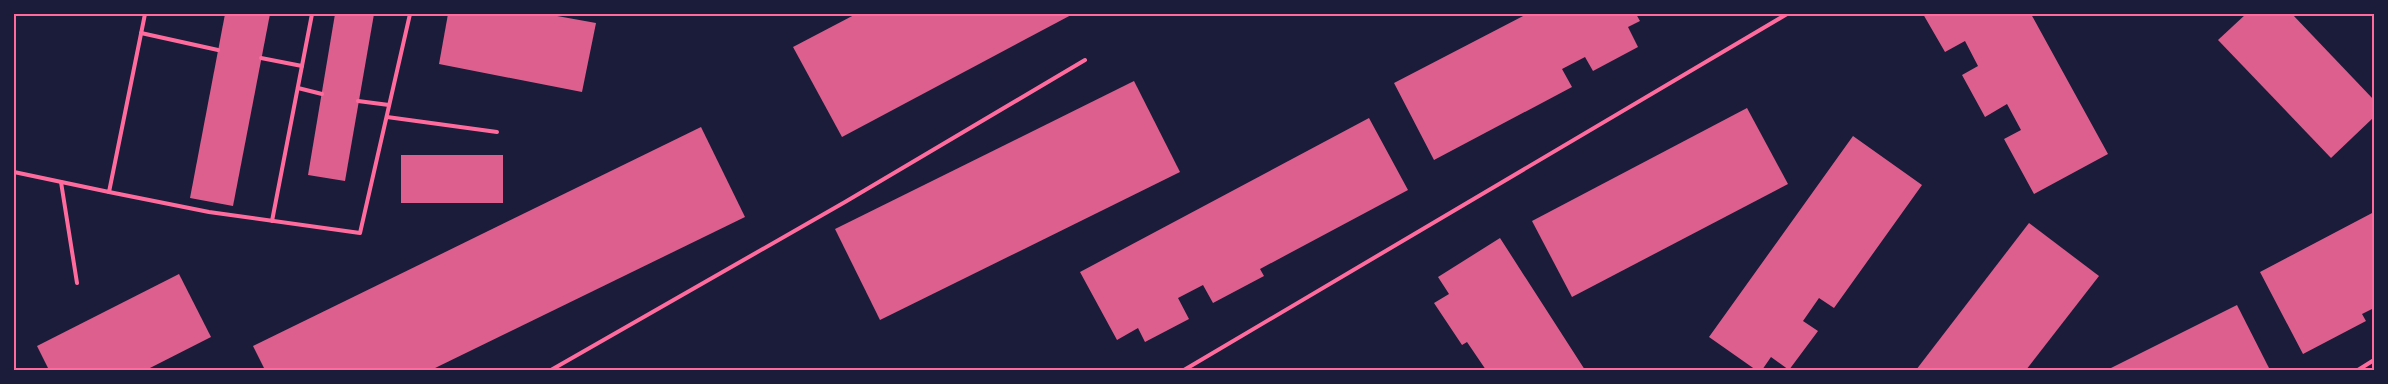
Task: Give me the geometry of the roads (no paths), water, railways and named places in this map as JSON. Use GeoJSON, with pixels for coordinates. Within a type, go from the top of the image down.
{"type":"FeatureCollection","features":[{"type":"Feature","properties":{"kind":"lane"},"geometry":{"type":"LineString","coordinates":[[109,192],[145,14]]}},
{"type":"Feature","properties":{"kind":"lane"},"geometry":{"type":"LineString","coordinates":[[272,221],[312,14]]}},
{"type":"Feature","properties":{"kind":"lane"},"geometry":{"type":"LineString","coordinates":[[14,172],[209,212],[360,233],[410,14]]}},
{"type":"Feature","properties":{"kind":"lane"},"geometry":{"type":"LineString","coordinates":[[1184,370],[1787,14]]}},
{"type":"Feature","properties":{"kind":"lane"},"geometry":{"type":"LineString","coordinates":[[141,33],[218,50]]}},
{"type":"Feature","properties":{"kind":"lane"},"geometry":{"type":"LineString","coordinates":[[261,58],[302,66]]}},
{"type":"Feature","properties":{"kind":"lane"},"geometry":{"type":"LineString","coordinates":[[551,370],[845,202],[1085,60]]}},
{"type":"Feature","properties":{"kind":"lane"},"geometry":{"type":"LineString","coordinates":[[298,88],[322,94]]}},
{"type":"Feature","properties":{"kind":"lane"},"geometry":{"type":"LineString","coordinates":[[358,101],[389,105]]}},
{"type":"Feature","properties":{"kind":"lane"},"geometry":{"type":"LineString","coordinates":[[387,117],[497,132]]}},
{"type":"Feature","properties":{"kind":"lane"},"geometry":{"type":"LineString","coordinates":[[61,182],[77,283]]}},
{"type":"Feature","properties":{"kind":"lane"},"geometry":{"type":"LineString","coordinates":[[2358,370],[2374,360]]}}]}
